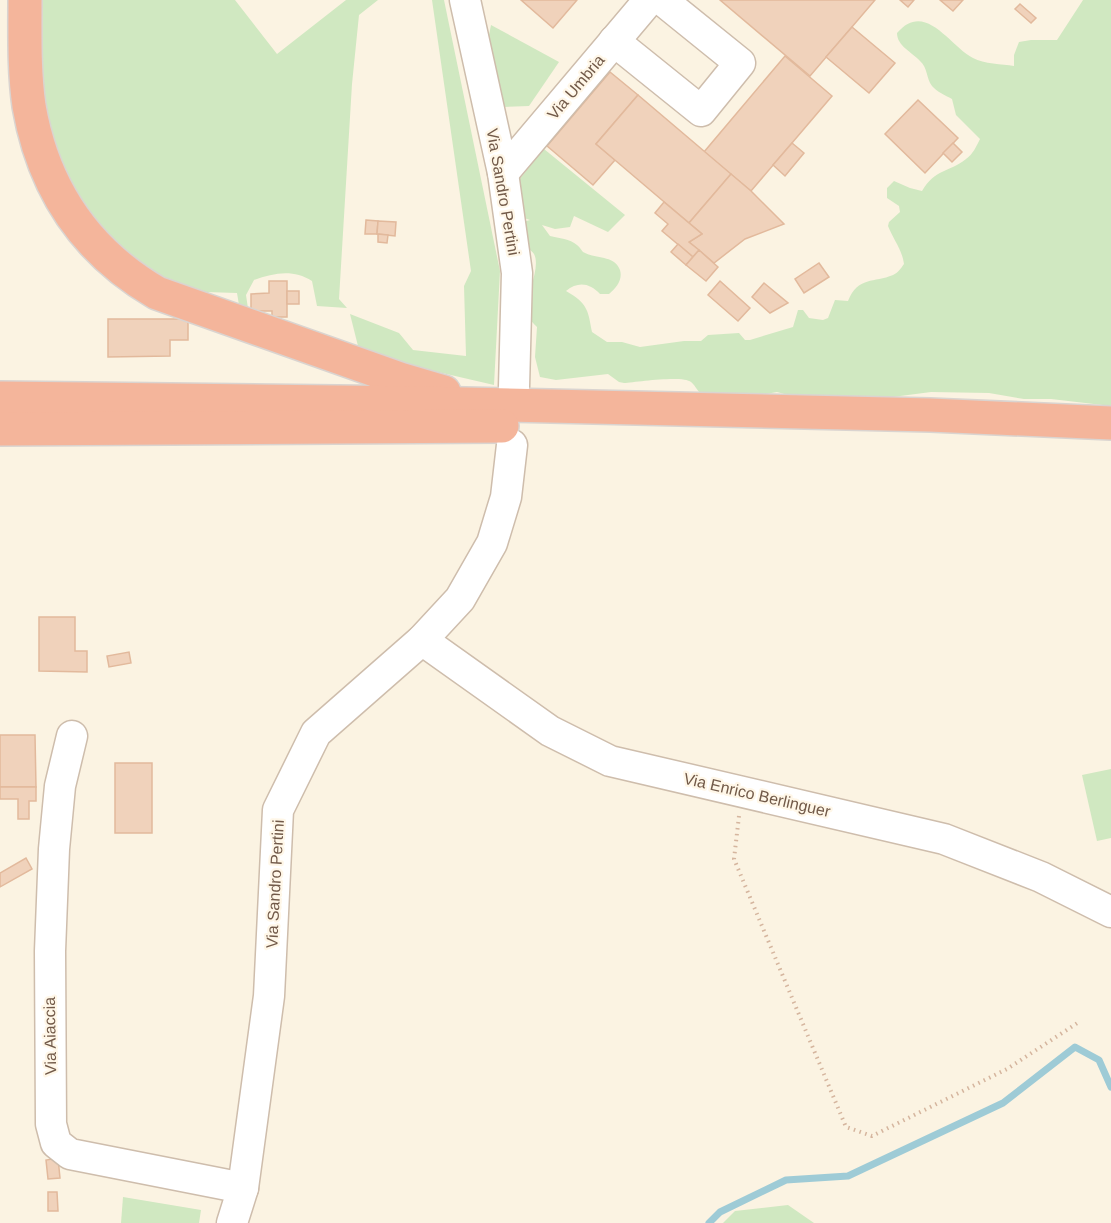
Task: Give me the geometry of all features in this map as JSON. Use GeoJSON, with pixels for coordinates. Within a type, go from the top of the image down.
{"type":"FeatureCollection","features":[{"type":"Feature","properties":{"kind":"highway"},"geometry":{"type":"LineString","coordinates":[[24,0],[29,105],[47,171],[66,208],[81,230],[116,265],[157,293],[441,392],[775,411],[1102,423]]}},
{"type":"Feature","properties":{"kind":"highway"},"geometry":{"type":"LineString","coordinates":[[0,398],[519,396]]}},
{"type":"Feature","properties":{"kind":"highway"},"geometry":{"type":"LineString","coordinates":[[0,429],[598,424],[775,411]]}},
{"type":"Feature","properties":{"kind":"street","name":"Via Sandro Pertini"},"geometry":{"type":"LineString","coordinates":[[465,0],[503,173],[517,273],[519,396]]}},
{"type":"Feature","properties":{"kind":"street","name":"Via Umbria"},"geometry":{"type":"LineString","coordinates":[[503,173],[649,0]]}},
{"type":"Feature","properties":{"kind":"street"},"geometry":{"type":"LineString","coordinates":[[614,41],[701,111],[740,63],[662,0]]}},
{"type":"Feature","properties":{"kind":"street","name":"Via Sandro Pertini"},"geometry":{"type":"LineString","coordinates":[[232,1223],[243,1188],[269,996],[278,810],[316,733],[422,640],[460,599],[492,543],[506,497],[512,445]]}},
{"type":"Feature","properties":{"kind":"street","name":"Via Enrico Berlinguer"},"geometry":{"type":"LineString","coordinates":[[422,640],[550,730],[610,761],[944,839],[1041,877],[1111,912]]}},
{"type":"Feature","properties":{"kind":"street","name":"Via Aiaccia"},"geometry":{"type":"LineString","coordinates":[[72,736],[60,786],[50,951],[51,1124],[56,1143],[70,1154],[243,1188]]}},
{"type":"Feature","properties":{"kind":"path"},"geometry":{"type":"LineString","coordinates":[[741,792],[734,858],[846,1128],[872,1136],[1007,1068],[1079,1022]]}},
{"type":"Feature","properties":{"kind":"green space"},"geometry":{"type":"Polygon","coordinates":[[[43,0],[235,0],[277,54],[346,0],[378,0],[359,15],[352,84],[339,299],[347,308],[317,306],[312,281],[298,275],[283,273],[254,280],[246,295],[249,315],[240,311],[237,293],[205,292],[172,284],[136,264],[78,206],[50,137],[42,89],[43,0]]]}},
{"type":"Feature","properties":{"kind":"green space"},"geometry":{"type":"Polygon","coordinates":[[[432,0],[444,0],[500,271],[494,385],[360,354],[350,314],[399,333],[413,350],[466,356],[464,286],[471,271],[432,0]]]}},
{"type":"Feature","properties":{"kind":"green space"},"geometry":{"type":"Polygon","coordinates":[[[1083,0],[1111,0],[1111,406],[1051,399],[1024,399],[989,393],[931,392],[885,398],[803,399],[777,392],[756,399],[700,393],[691,382],[679,379],[624,383],[608,374],[556,380],[540,377],[535,357],[537,327],[529,317],[527,309],[536,261],[534,254],[523,245],[522,222],[530,220],[521,217],[514,186],[544,149],[625,215],[608,232],[574,216],[570,227],[555,229],[542,225],[550,236],[571,241],[583,252],[614,262],[620,270],[620,280],[609,294],[600,294],[592,287],[584,285],[575,286],[566,291],[585,307],[592,332],[607,342],[622,342],[640,347],[701,341],[708,335],[739,333],[745,340],[750,340],[793,327],[798,310],[803,310],[809,318],[823,320],[828,318],[835,300],[848,301],[852,293],[862,284],[893,275],[904,264],[888,226],[889,222],[900,212],[899,206],[887,198],[887,188],[894,181],[922,191],[937,174],[968,157],[980,139],[956,115],[952,99],[932,86],[923,64],[899,42],[897,33],[907,24],[917,21],[927,23],[977,60],[1014,66],[1014,55],[1019,42],[1057,40],[1083,0]]]}},
{"type":"Feature","properties":{"kind":"green space"},"geometry":{"type":"Polygon","coordinates":[[[491,25],[559,62],[529,106],[503,107],[488,40],[491,25]]]}},
{"type":"Feature","properties":{"kind":"green space"},"geometry":{"type":"Polygon","coordinates":[[[1111,769],[1111,838],[1097,841],[1082,775],[1111,769]]]}},
{"type":"Feature","properties":{"kind":"green space"},"geometry":{"type":"Polygon","coordinates":[[[123,1197],[201,1210],[199,1223],[121,1223],[123,1197]]]}},
{"type":"Feature","properties":{"kind":"green space"},"geometry":{"type":"Polygon","coordinates":[[[788,1205],[814,1223],[723,1223],[735,1211],[788,1205]]]}},
{"type":"Feature","properties":{"kind":"building"},"geometry":{"type":"Polygon","coordinates":[[[521,0],[577,0],[553,28],[521,0]]]}},
{"type":"Feature","properties":{"kind":"building"},"geometry":{"type":"Polygon","coordinates":[[[720,0],[875,0],[810,76],[720,0]]]}},
{"type":"Feature","properties":{"kind":"building"},"geometry":{"type":"Polygon","coordinates":[[[900,0],[914,0],[908,7],[900,0]]]}},
{"type":"Feature","properties":{"kind":"building"},"geometry":{"type":"Polygon","coordinates":[[[940,0],[963,0],[953,11],[940,0]]]}},
{"type":"Feature","properties":{"kind":"building"},"geometry":{"type":"Polygon","coordinates":[[[1020,4],[1036,18],[1031,23],[1015,9],[1020,4]]]}},
{"type":"Feature","properties":{"kind":"building"},"geometry":{"type":"Polygon","coordinates":[[[852,27],[895,63],[869,93],[826,57],[852,27]]]}},
{"type":"Feature","properties":{"kind":"building"},"geometry":{"type":"Polygon","coordinates":[[[785,56],[832,96],[751,191],[704,152],[785,56]]]}},
{"type":"Feature","properties":{"kind":"building"},"geometry":{"type":"Polygon","coordinates":[[[610,72],[638,95],[596,144],[615,160],[593,185],[547,146],[610,72]]]}},
{"type":"Feature","properties":{"kind":"building"},"geometry":{"type":"Polygon","coordinates":[[[638,95],[731,174],[689,223],[596,144],[638,95]]]}},
{"type":"Feature","properties":{"kind":"building"},"geometry":{"type":"Polygon","coordinates":[[[918,100],[958,138],[925,173],[885,134],[918,100]]]}},
{"type":"Feature","properties":{"kind":"building"},"geometry":{"type":"Polygon","coordinates":[[[792,143],[804,153],[785,176],[773,165],[792,143]]]}},
{"type":"Feature","properties":{"kind":"building"},"geometry":{"type":"Polygon","coordinates":[[[953,143],[962,152],[952,162],[943,153],[953,143]]]}},
{"type":"Feature","properties":{"kind":"building"},"geometry":{"type":"Polygon","coordinates":[[[731,174],[784,224],[745,239],[714,263],[689,242],[702,234],[689,223],[731,174]]]}},
{"type":"Feature","properties":{"kind":"building"},"geometry":{"type":"Polygon","coordinates":[[[664,202],[702,234],[689,242],[699,250],[693,257],[662,231],[668,224],[655,213],[664,202]]]}},
{"type":"Feature","properties":{"kind":"building"},"geometry":{"type":"Polygon","coordinates":[[[366,220],[378,221],[377,234],[365,234],[366,220]]]}},
{"type":"Feature","properties":{"kind":"building"},"geometry":{"type":"Polygon","coordinates":[[[378,221],[396,222],[395,236],[377,234],[378,221]]]}},
{"type":"Feature","properties":{"kind":"building"},"geometry":{"type":"Polygon","coordinates":[[[378,234],[388,235],[387,243],[378,242],[378,234]]]}},
{"type":"Feature","properties":{"kind":"building"},"geometry":{"type":"Polygon","coordinates":[[[678,244],[693,257],[686,265],[671,252],[678,244]]]}},
{"type":"Feature","properties":{"kind":"building"},"geometry":{"type":"Polygon","coordinates":[[[699,250],[718,267],[706,281],[686,265],[699,250]]]}},
{"type":"Feature","properties":{"kind":"building"},"geometry":{"type":"Polygon","coordinates":[[[819,263],[829,277],[804,293],[795,279],[819,263]]]}},
{"type":"Feature","properties":{"kind":"building"},"geometry":{"type":"Polygon","coordinates":[[[269,281],[287,281],[287,317],[272,317],[272,311],[251,311],[251,294],[269,293],[269,281]]]}},
{"type":"Feature","properties":{"kind":"building"},"geometry":{"type":"Polygon","coordinates":[[[720,281],[750,308],[738,321],[708,295],[720,281]]]}},
{"type":"Feature","properties":{"kind":"building"},"geometry":{"type":"Polygon","coordinates":[[[764,283],[788,303],[770,313],[752,297],[764,283]]]}},
{"type":"Feature","properties":{"kind":"building"},"geometry":{"type":"Polygon","coordinates":[[[287,291],[299,291],[299,304],[287,304],[287,291]]]}},
{"type":"Feature","properties":{"kind":"building"},"geometry":{"type":"Polygon","coordinates":[[[108,319],[188,319],[188,340],[170,340],[170,356],[108,357],[108,319]]]}},
{"type":"Feature","properties":{"kind":"building"},"geometry":{"type":"Polygon","coordinates":[[[39,617],[75,617],[75,651],[87,651],[87,672],[39,671],[39,617]]]}},
{"type":"Feature","properties":{"kind":"building"},"geometry":{"type":"Polygon","coordinates":[[[129,652],[131,663],[109,667],[107,656],[129,652]]]}},
{"type":"Feature","properties":{"kind":"building"},"geometry":{"type":"Polygon","coordinates":[[[0,735],[35,735],[36,787],[0,787],[0,735]]]}},
{"type":"Feature","properties":{"kind":"building"},"geometry":{"type":"Polygon","coordinates":[[[115,763],[152,763],[152,833],[115,833],[115,763]]]}},
{"type":"Feature","properties":{"kind":"building"},"geometry":{"type":"Polygon","coordinates":[[[0,787],[36,787],[36,801],[29,801],[29,819],[18,819],[18,799],[0,799],[0,787]]]}},
{"type":"Feature","properties":{"kind":"building"},"geometry":{"type":"Polygon","coordinates":[[[26,858],[32,869],[0,887],[0,873],[26,858]]]}},
{"type":"Feature","properties":{"kind":"building"},"geometry":{"type":"Polygon","coordinates":[[[58,1158],[60,1178],[48,1179],[46,1160],[58,1158]]]}},
{"type":"Feature","properties":{"kind":"building"},"geometry":{"type":"Polygon","coordinates":[[[48,1192],[57,1192],[58,1211],[48,1211],[48,1192]]]}},
{"type":"Feature","properties":{"kind":"waterway"},"geometry":{"type":"LineString","coordinates":[[709,1223],[720,1212],[786,1180],[848,1176],[1003,1103],[1075,1047],[1099,1060],[1111,1087]]}}]}
